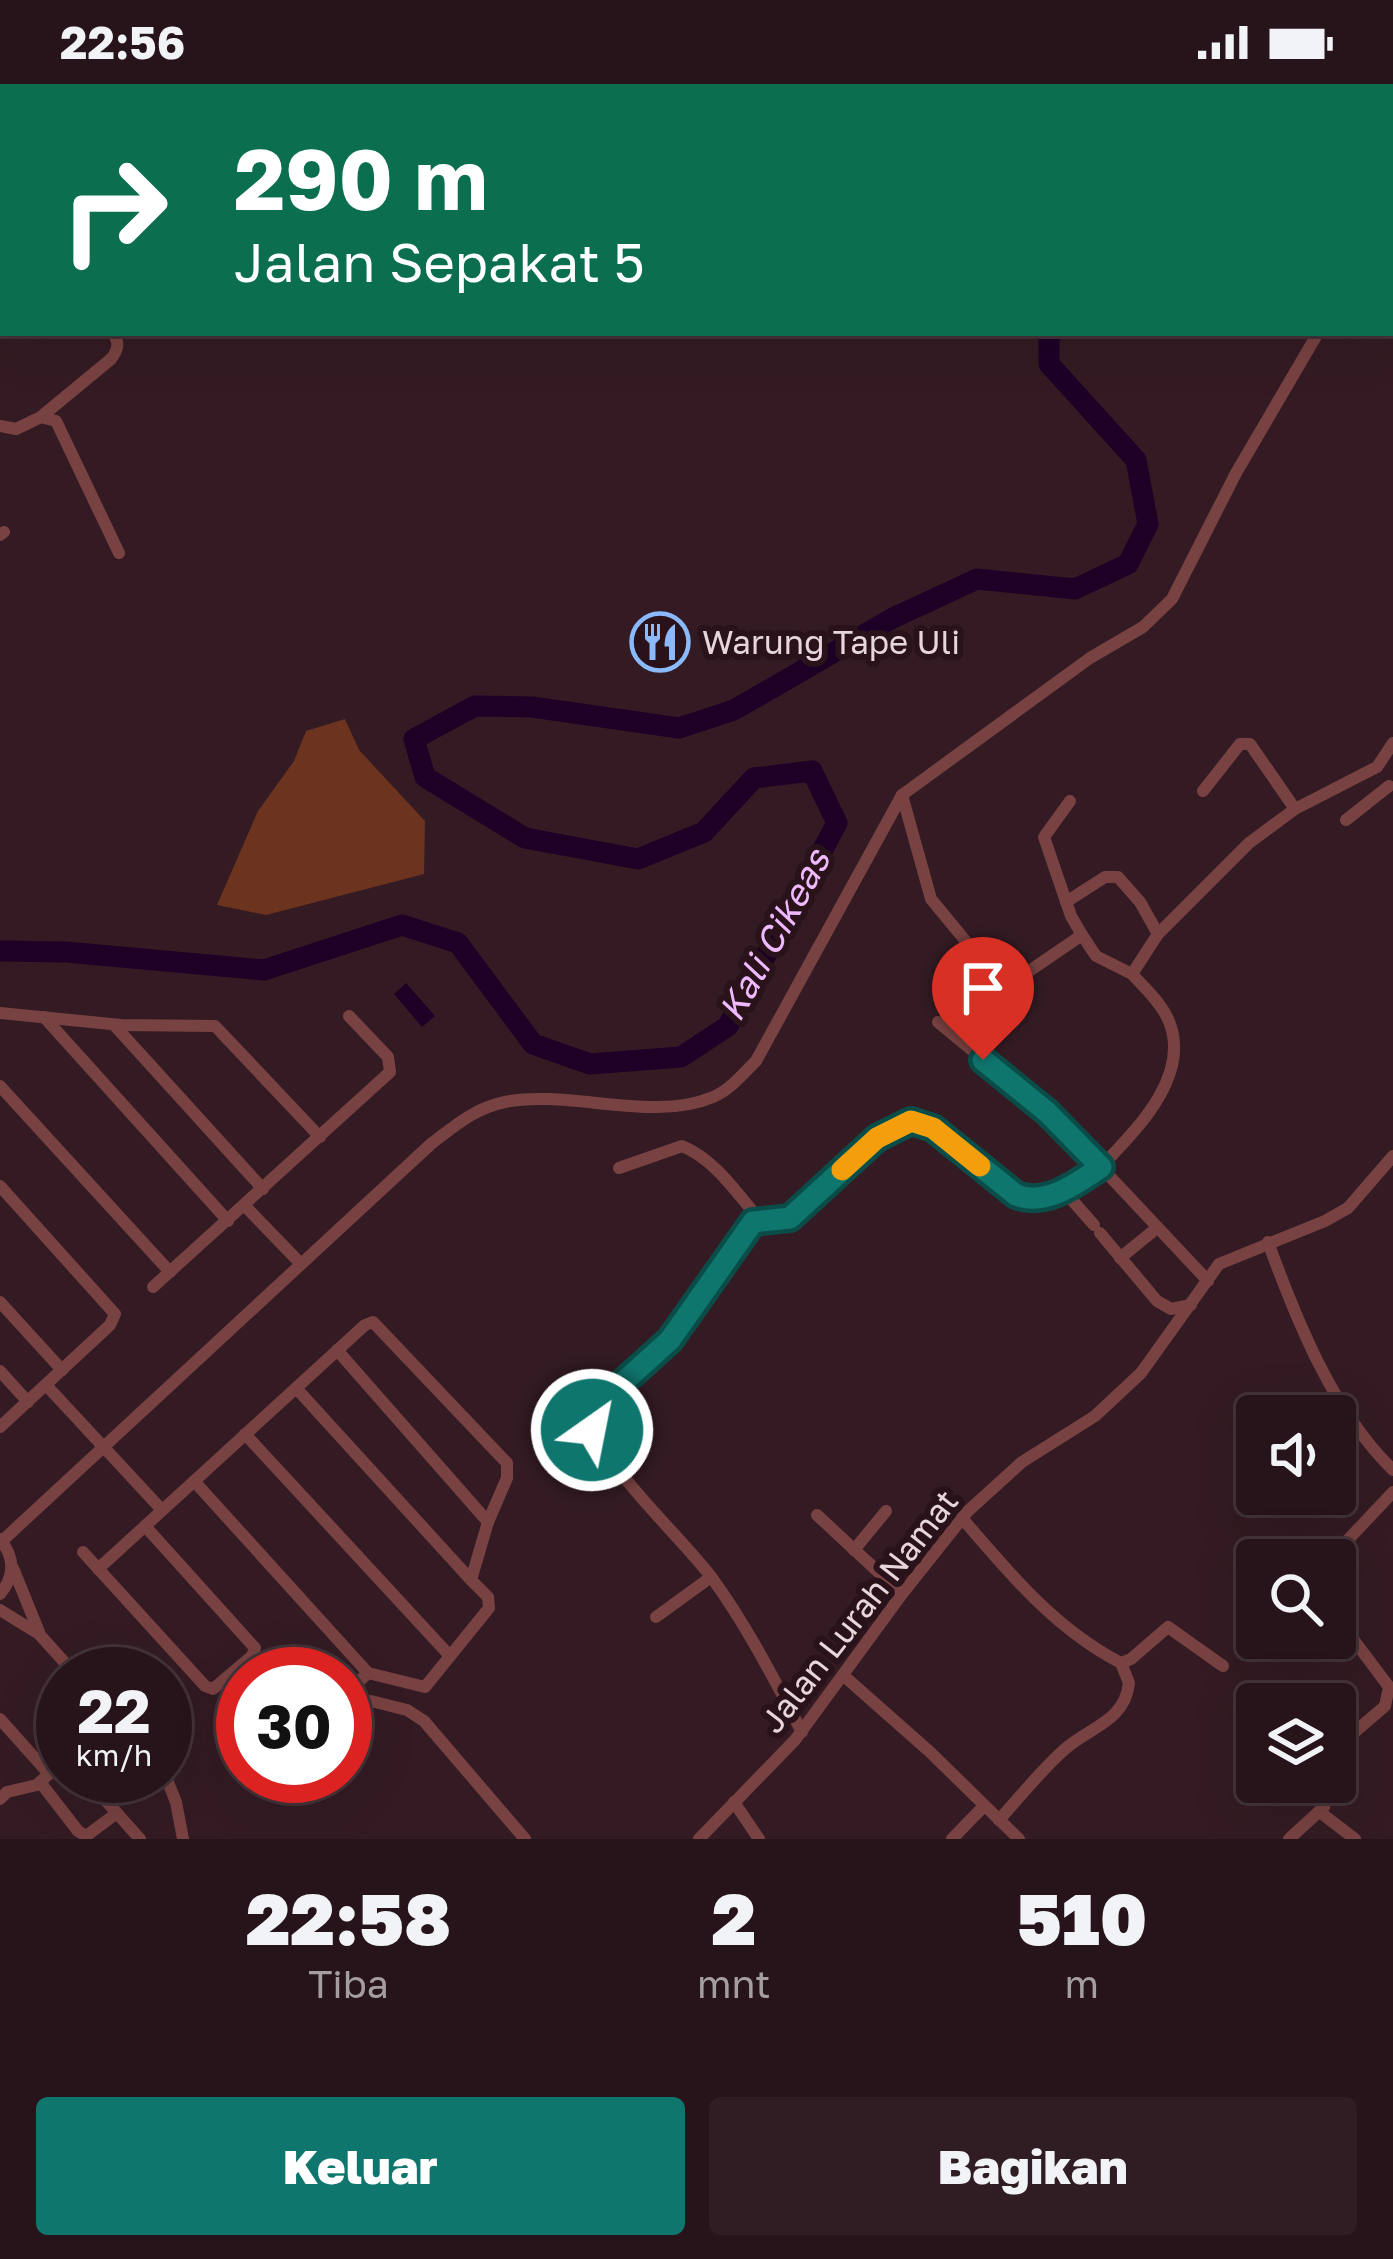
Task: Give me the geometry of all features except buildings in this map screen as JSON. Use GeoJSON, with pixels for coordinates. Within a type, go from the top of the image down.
{"type":"FeatureCollection","features":[{"type":"Feature","properties":{"kind":"street"},"geometry":{"type":"LineString","coordinates":[[0,426],[16,429],[41,417],[111,359],[117,351],[115,336]]}},
{"type":"Feature","properties":{"kind":"street"},"geometry":{"type":"LineString","coordinates":[[39,1634],[1,1540],[432,1143],[471,1113],[512,1100],[672,1105],[710,1099],[728,1089],[756,1061],[902,795],[1090,658],[1143,627],[1172,599],[1236,473],[1316,336]]}},
{"type":"Feature","properties":{"kind":"street"},"geometry":{"type":"LineString","coordinates":[[41,417],[56,421],[119,553]]}},
{"type":"Feature","properties":{"kind":"street"},"geometry":{"type":"LineString","coordinates":[[1132,974],[1158,934],[1249,843],[1295,809],[1377,766],[1393,743]]}},
{"type":"Feature","properties":{"kind":"street"},"geometry":{"type":"LineString","coordinates":[[1203,791],[1240,744],[1250,745],[1295,809]]}},
{"type":"Feature","properties":{"kind":"street"},"geometry":{"type":"LineString","coordinates":[[1346,820],[1391,788],[1377,766]]}},
{"type":"Feature","properties":{"kind":"street"},"geometry":{"type":"LineString","coordinates":[[902,795],[931,899],[992,973],[1016,980],[1082,934]]}},
{"type":"Feature","properties":{"kind":"street"},"geometry":{"type":"LineString","coordinates":[[802,1732],[711,1576],[628,1479],[592,1430],[588,1414],[670,1340],[753,1222],[790,1218],[877,1138],[911,1121],[933,1128],[1027,1199],[1064,1191],[1101,1167],[1142,1119],[1165,1086],[1175,1059],[1167,1018],[1132,974],[1096,956],[1066,902],[1044,836],[1070,801]]}},
{"type":"Feature","properties":{"kind":"street"},"geometry":{"type":"LineString","coordinates":[[1066,902],[1106,877],[1118,877],[1140,902],[1158,934]]}},
{"type":"Feature","properties":{"kind":"street"},"geometry":{"type":"LineString","coordinates":[[0,1013],[114,1025],[206,1025],[222,1030],[320,1137]]}},
{"type":"Feature","properties":{"kind":"street"},"geometry":{"type":"LineString","coordinates":[[153,1287],[389,1072],[392,1064],[350,1016]]}},
{"type":"Feature","properties":{"kind":"street"},"geometry":{"type":"LineString","coordinates":[[44,1017],[228,1221]]}},
{"type":"Feature","properties":{"kind":"street"},"geometry":{"type":"LineString","coordinates":[[938,1022],[1047,1112],[1208,1281]]}},
{"type":"Feature","properties":{"kind":"street"},"geometry":{"type":"LineString","coordinates":[[114,1025],[263,1189]]}},
{"type":"Feature","properties":{"kind":"street"},"geometry":{"type":"LineString","coordinates":[[0,1086],[170,1272]]}},
{"type":"Feature","properties":{"kind":"street"},"geometry":{"type":"LineString","coordinates":[[619,1168],[682,1146],[698,1152],[713,1166],[761,1221]]}},
{"type":"Feature","properties":{"kind":"street","name":"Jalan Lurah Namat"},"geometry":{"type":"LineString","coordinates":[[699,1839],[802,1732],[962,1518],[1022,1462],[1095,1415],[1141,1373],[1219,1264],[1348,1208],[1393,1156]]}},
{"type":"Feature","properties":{"kind":"street"},"geometry":{"type":"LineString","coordinates":[[0,1186],[115,1312],[110,1325],[0,1427]]}},
{"type":"Feature","properties":{"kind":"street"},"geometry":{"type":"LineString","coordinates":[[1064,1191],[1164,1306],[1171,1310],[1192,1305]]}},
{"type":"Feature","properties":{"kind":"street"},"geometry":{"type":"LineString","coordinates":[[245,1206],[301,1264]]}},
{"type":"Feature","properties":{"kind":"street"},"geometry":{"type":"LineString","coordinates":[[1120,1258],[1152,1232]]}},
{"type":"Feature","properties":{"kind":"street"},"geometry":{"type":"LineString","coordinates":[[1268,1242],[1298,1323],[1352,1419],[1393,1470]]}},
{"type":"Feature","properties":{"kind":"street"},"geometry":{"type":"LineString","coordinates":[[0,1302],[62,1370]]}},
{"type":"Feature","properties":{"kind":"street"},"geometry":{"type":"LineString","coordinates":[[98,1569],[373,1322],[507,1462],[507,1478],[471,1580]]}},
{"type":"Feature","properties":{"kind":"street"},"geometry":{"type":"LineString","coordinates":[[337,1350],[488,1522]]}},
{"type":"Feature","properties":{"kind":"street"},"geometry":{"type":"LineString","coordinates":[[0,1371],[28,1402]]}},
{"type":"Feature","properties":{"kind":"street"},"geometry":{"type":"LineString","coordinates":[[46,1385],[162,1510]]}},
{"type":"Feature","properties":{"kind":"street"},"geometry":{"type":"LineString","coordinates":[[296,1388],[488,1597],[489,1608],[425,1688],[372,1674]]}},
{"type":"Feature","properties":{"kind":"street"},"geometry":{"type":"LineString","coordinates":[[245,1434],[450,1656]]}},
{"type":"Feature","properties":{"kind":"street"},"geometry":{"type":"LineString","coordinates":[[194,1481],[344,1647]]}},
{"type":"Feature","properties":{"kind":"street"},"geometry":{"type":"LineString","coordinates":[[1349,1539],[1393,1492]]}},
{"type":"Feature","properties":{"kind":"street"},"geometry":{"type":"LineString","coordinates":[[854,1550],[886,1510]]}},
{"type":"Feature","properties":{"kind":"street"},"geometry":{"type":"LineString","coordinates":[[817,1515],[902,1594]]}},
{"type":"Feature","properties":{"kind":"street"},"geometry":{"type":"LineString","coordinates":[[962,1518],[1048,1613],[1121,1663],[1129,1682],[1118,1711],[1067,1747],[998,1820]]}},
{"type":"Feature","properties":{"kind":"street"},"geometry":{"type":"LineString","coordinates":[[145,1526],[254,1647]]}},
{"type":"Feature","properties":{"kind":"street"},"geometry":{"type":"LineString","coordinates":[[83,1552],[206,1686],[216,1686]]}},
{"type":"Feature","properties":{"kind":"street"},"geometry":{"type":"LineString","coordinates":[[0,1594],[13,1568]]}},
{"type":"Feature","properties":{"kind":"street"},"geometry":{"type":"LineString","coordinates":[[656,1617],[711,1576]]}},
{"type":"Feature","properties":{"kind":"street"},"geometry":{"type":"LineString","coordinates":[[0,1610],[39,1634],[51,1647]]}},
{"type":"Feature","properties":{"kind":"street"},"geometry":{"type":"LineString","coordinates":[[1121,1663],[1168,1627],[1223,1666]]}},
{"type":"Feature","properties":{"kind":"street"},"geometry":{"type":"LineString","coordinates":[[1356,1642],[1391,1686],[1385,1706],[1356,1731]]}},
{"type":"Feature","properties":{"kind":"street"},"geometry":{"type":"LineString","coordinates":[[844,1676],[930,1752],[1014,1837]]}},
{"type":"Feature","properties":{"kind":"street"},"geometry":{"type":"LineString","coordinates":[[372,1701],[417,1715],[525,1839]]}},
{"type":"Feature","properties":{"kind":"street"},"geometry":{"type":"LineString","coordinates":[[1385,1706],[1393,1719]]}},
{"type":"Feature","properties":{"kind":"street"},"geometry":{"type":"LineString","coordinates":[[0,1719],[36,1766]]}},
{"type":"Feature","properties":{"kind":"street"},"geometry":{"type":"LineString","coordinates":[[0,1799],[36,1781]]}},
{"type":"Feature","properties":{"kind":"street"},"geometry":{"type":"LineString","coordinates":[[734,1802],[759,1839]]}},
{"type":"Feature","properties":{"kind":"street"},"geometry":{"type":"LineString","coordinates":[[61,1803],[78,1831],[86,1835],[117,1814]]}},
{"type":"Feature","properties":{"kind":"street"},"geometry":{"type":"LineString","coordinates":[[107,1803],[140,1839]]}},
{"type":"Feature","properties":{"kind":"street"},"geometry":{"type":"LineString","coordinates":[[176,1803],[183,1839]]}},
{"type":"Feature","properties":{"kind":"street"},"geometry":{"type":"LineString","coordinates":[[1289,1839],[1322,1813],[1321,1803]]}},
{"type":"Feature","properties":{"kind":"street"},"geometry":{"type":"LineString","coordinates":[[952,1839],[984,1806]]}},
{"type":"Feature","properties":{"kind":"street"},"geometry":{"type":"LineString","coordinates":[[1322,1813],[1355,1839]]}},
{"type":"Feature","properties":{"kind":"shaded area"},"geometry":{"type":"Polygon","coordinates":[[[345,719],[359,750],[425,821],[424,874],[266,915],[217,905],[258,811],[294,761],[306,731],[345,719]]]}},
{"type":"Feature","properties":{"kind":"shaded area"},"geometry":{"type":"Polygon","coordinates":[[[406,983],[435,1016],[422,1027],[394,994],[406,983]]]}},
{"type":"Feature","properties":{"kind":"waterway","name":"Kali Cikeas"},"geometry":{"type":"LineString","coordinates":[[0,951],[66,952],[264,970],[402,925],[458,943],[533,1044],[590,1064],[681,1057],[728,1026],[837,823],[812,771],[754,778],[704,832],[638,859],[525,838],[425,777],[414,739],[475,706],[532,707],[679,728],[734,710],[893,618],[977,579],[1075,589],[1128,564],[1148,524],[1136,460],[1049,364],[1049,336]]}},
{"type":"Feature","properties":{"kind":"slow traffic"},"geometry":{"type":"LineString","coordinates":[[842,1170],[877,1138],[911,1121],[933,1128],[980,1166]]}},
{"type":"Feature","properties":{"kind":"place","name":"Warung Tape Uli"},"geometry":{"type":"Point","coordinates":[660,642]}},
{"type":"Feature","properties":{"kind":"route"},"geometry":{"type":"LineString","coordinates":[[592,1430],[588,1414],[670,1340],[753,1222],[790,1218],[877,1138],[911,1121],[933,1128],[1027,1199],[1064,1191],[1101,1167],[1047,1112],[983,1060]]}}]}
